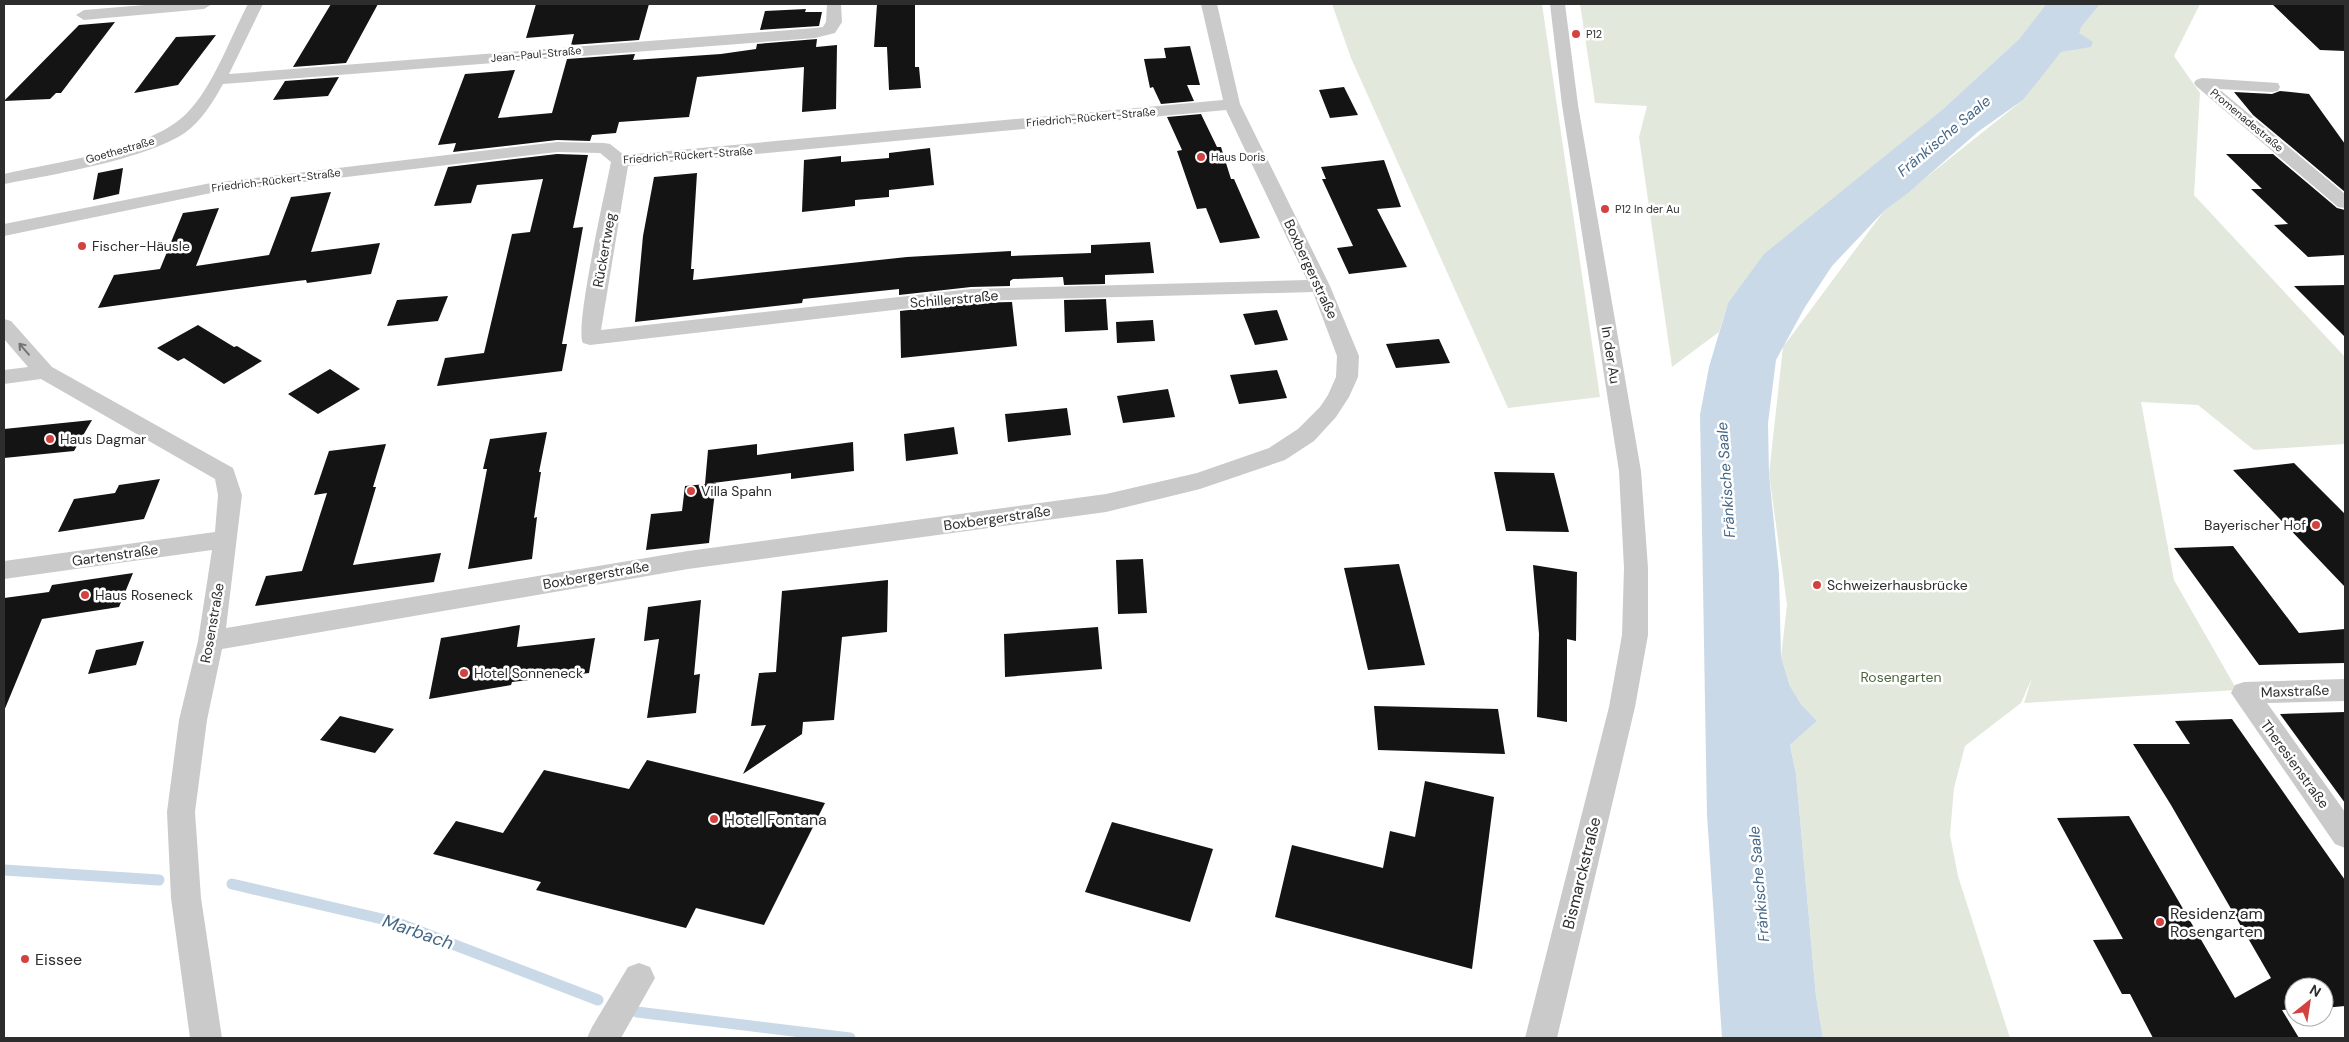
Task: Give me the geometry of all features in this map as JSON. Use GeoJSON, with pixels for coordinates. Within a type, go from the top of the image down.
{"type":"FeatureCollection","features":[{"type":"Feature","properties":{"kind":"street"},"geometry":{"type":"LineString","coordinates":[[84,15],[204,4]]}},
{"type":"Feature","properties":{"kind":"street","name":"Goethestraße"},"geometry":{"type":"LineString","coordinates":[[4,179],[127,150],[162,138],[180,129],[193,116],[217,80],[255,4]]}},
{"type":"Feature","properties":{"kind":"street","name":"Jean-Paul-Straße"},"geometry":{"type":"LineString","coordinates":[[217,80],[815,33],[829,30],[834,22],[834,4]]}},
{"type":"Feature","properties":{"kind":"street","name":"Boxbergerstraße"},"geometry":{"type":"LineString","coordinates":[[211,641],[688,560],[1106,502],[1166,490],[1239,469],[1277,454],[1306,435],[1328,412],[1338,397],[1347,377],[1348,356],[1320,286],[1232,104],[1210,12],[1210,4]]}},
{"type":"Feature","properties":{"kind":"street","name":"In der Au"},"geometry":{"type":"LineString","coordinates":[[1557,4],[1570,105],[1630,471],[1636,568],[1635,635],[1622,707]]}},
{"type":"Feature","properties":{"kind":"street","name":"Promenadestraße"},"geometry":{"type":"LineString","coordinates":[[2272,87],[2202,83],[2345,203]]}},
{"type":"Feature","properties":{"kind":"street","name":"Friedrich-Rückert-Straße"},"geometry":{"type":"LineString","coordinates":[[4,230],[211,188],[408,163],[557,147],[604,148],[620,161],[1232,104]]}},
{"type":"Feature","properties":{"kind":"street","name":"Rückertweg"},"geometry":{"type":"LineString","coordinates":[[590,338],[620,161]]}},
{"type":"Feature","properties":{"kind":"street","name":"Schillerstraße"},"geometry":{"type":"LineString","coordinates":[[590,338],[971,295],[1320,286]]}},
{"type":"Feature","properties":{"kind":"street","name":"Rosenstraße"},"geometry":{"type":"LineString","coordinates":[[4,326],[44,372],[225,474],[230,495],[226,539],[211,641],[193,720],[181,812],[186,898],[206,1038]]}},
{"type":"Feature","properties":{"kind":"street"},"geometry":{"type":"LineString","coordinates":[[4,377],[44,372]]}},
{"type":"Feature","properties":{"kind":"street","name":"Gartenstraße"},"geometry":{"type":"LineString","coordinates":[[4,570],[226,539]]}},
{"type":"Feature","properties":{"kind":"street","name":"Maxstraße"},"geometry":{"type":"LineString","coordinates":[[2244,693],[2345,690]]}},
{"type":"Feature","properties":{"kind":"street","name":"Theresienstraße"},"geometry":{"type":"LineString","coordinates":[[2244,693],[2345,835]]}},
{"type":"Feature","properties":{"kind":"street","name":"Bismarckstraße"},"geometry":{"type":"LineString","coordinates":[[1541,1038],[1622,707]]}},
{"type":"Feature","properties":{"kind":"street"},"geometry":{"type":"LineString","coordinates":[[603,1038],[639,978]]}},
{"type":"Feature","properties":{"kind":"green space"},"geometry":{"type":"Polygon","coordinates":[[[1332,4],[1542,4],[1600,397],[1508,408],[1351,58],[1332,4]]]}},
{"type":"Feature","properties":{"kind":"green space"},"geometry":{"type":"Polygon","coordinates":[[[1580,4],[2046,4],[2019,39],[1943,109],[1855,181],[1728,303],[1719,332],[1672,367],[1639,137],[1647,106],[1595,103],[1580,4]]]}},
{"type":"Feature","properties":{"kind":"green space","name":"Rosengarten"},"geometry":{"type":"Polygon","coordinates":[[[2091,4],[2200,4],[2174,56],[2200,93],[2194,195],[2345,357],[2345,444],[2254,450],[2198,405],[2141,402],[2174,580],[2237,690],[2024,703],[2032,678],[2021,703],[1965,746],[1954,788],[1950,835],[1958,876],[2010,1038],[1823,1038],[1816,996],[1796,774],[1790,745],[1817,721],[1801,704],[1790,686],[1781,657],[1787,605],[1769,474],[1783,347],[1884,211],[2023,100],[2091,4]]]}},
{"type":"Feature","properties":{"kind":"water","name":"Fränkische Saale"},"geometry":{"type":"Polygon","coordinates":[[[2046,4],[2100,4],[2081,27],[2079,33],[2093,42],[2091,47],[2061,52],[2023,100],[1979,131],[1908,193],[1884,211],[1832,266],[1805,307],[1776,360],[1768,423],[1769,474],[1779,573],[1781,657],[1790,686],[1801,704],[1817,721],[1790,745],[1796,774],[1816,996],[1823,1038],[1722,1038],[1707,815],[1700,415],[1709,367],[1728,303],[1764,254],[1943,109],[2019,39],[2046,4]]]}},
{"type":"Feature","properties":{"kind":"building"},"geometry":{"type":"Polygon","coordinates":[[[331,4],[378,4],[346,63],[293,67],[331,4]]]}},
{"type":"Feature","properties":{"kind":"building"},"geometry":{"type":"Polygon","coordinates":[[[536,4],[649,4],[639,40],[571,45],[574,34],[526,38],[536,4]]]}},
{"type":"Feature","properties":{"kind":"building"},"geometry":{"type":"Polygon","coordinates":[[[877,4],[915,4],[915,67],[919,67],[921,88],[889,90],[887,47],[874,47],[877,4]]]}},
{"type":"Feature","properties":{"kind":"building"},"geometry":{"type":"Polygon","coordinates":[[[2272,4],[2345,4],[2345,51],[2320,50],[2272,4]]]}},
{"type":"Feature","properties":{"kind":"building"},"geometry":{"type":"Polygon","coordinates":[[[806,9],[805,12],[822,12],[819,26],[760,30],[765,11],[806,9]]]}},
{"type":"Feature","properties":{"kind":"building"},"geometry":{"type":"Polygon","coordinates":[[[115,22],[61,93],[56,93],[50,99],[4,101],[79,25],[115,22]]]}},
{"type":"Feature","properties":{"kind":"building"},"geometry":{"type":"Polygon","coordinates":[[[216,35],[178,85],[134,93],[176,37],[216,35]]]}},
{"type":"Feature","properties":{"kind":"building"},"geometry":{"type":"Polygon","coordinates":[[[817,39],[816,47],[837,45],[836,109],[802,112],[804,67],[697,77],[689,117],[619,122],[616,133],[592,135],[590,141],[557,140],[453,152],[456,143],[438,145],[465,74],[515,70],[498,118],[552,113],[567,59],[635,54],[633,60],[721,54],[756,49],[757,44],[817,39]]]}},
{"type":"Feature","properties":{"kind":"building"},"geometry":{"type":"Polygon","coordinates":[[[1190,46],[1200,85],[1187,85],[1194,101],[1161,104],[1153,87],[1150,88],[1144,59],[1166,58],[1164,48],[1190,46]]]}},
{"type":"Feature","properties":{"kind":"building"},"geometry":{"type":"Polygon","coordinates":[[[339,77],[328,96],[273,100],[285,81],[339,77]]]}},
{"type":"Feature","properties":{"kind":"building"},"geometry":{"type":"Polygon","coordinates":[[[1344,87],[1358,115],[1330,118],[1319,90],[1344,87]]]}},
{"type":"Feature","properties":{"kind":"building"},"geometry":{"type":"Polygon","coordinates":[[[2280,91],[2309,94],[2345,144],[2345,192],[2253,115],[2234,92],[2272,94],[2280,91]]]}},
{"type":"Feature","properties":{"kind":"building"},"geometry":{"type":"Polygon","coordinates":[[[1201,114],[1217,147],[1221,147],[1231,179],[1234,179],[1260,238],[1220,243],[1206,208],[1197,209],[1177,151],[1182,150],[1167,117],[1201,114]]]}},
{"type":"Feature","properties":{"kind":"building"},"geometry":{"type":"Polygon","coordinates":[[[930,148],[934,185],[889,190],[889,197],[855,200],[855,206],[802,212],[804,160],[841,156],[841,162],[889,158],[889,153],[930,148]]]}},
{"type":"Feature","properties":{"kind":"building"},"geometry":{"type":"Polygon","coordinates":[[[557,154],[588,155],[573,228],[583,227],[562,344],[567,344],[562,371],[437,386],[445,358],[484,353],[512,234],[530,232],[543,179],[477,185],[471,203],[434,206],[448,167],[557,154]]]}},
{"type":"Feature","properties":{"kind":"building"},"geometry":{"type":"Polygon","coordinates":[[[2226,154],[2273,154],[2337,208],[2345,210],[2345,255],[2308,257],[2274,225],[2288,224],[2251,189],[2262,189],[2226,154]]]}},
{"type":"Feature","properties":{"kind":"building"},"geometry":{"type":"Polygon","coordinates":[[[1384,160],[1401,207],[1377,209],[1407,267],[1349,274],[1337,248],[1353,246],[1322,179],[1326,179],[1321,167],[1384,160]]]}},
{"type":"Feature","properties":{"kind":"building"},"geometry":{"type":"Polygon","coordinates":[[[123,168],[119,194],[93,200],[98,173],[123,168]]]}},
{"type":"Feature","properties":{"kind":"building"},"geometry":{"type":"Polygon","coordinates":[[[697,173],[691,269],[694,269],[693,280],[907,257],[1011,251],[1011,256],[1091,253],[1091,245],[1150,242],[1154,273],[1105,275],[1105,284],[1064,285],[1063,277],[1013,279],[1010,281],[1010,286],[971,287],[899,295],[899,289],[803,299],[802,303],[635,322],[643,236],[654,177],[697,173]]]}},
{"type":"Feature","properties":{"kind":"building"},"geometry":{"type":"Polygon","coordinates":[[[331,192],[311,252],[380,243],[371,274],[307,283],[306,280],[297,281],[98,308],[114,275],[160,269],[183,213],[219,208],[196,266],[269,255],[291,197],[331,192]]]}},
{"type":"Feature","properties":{"kind":"building"},"geometry":{"type":"Polygon","coordinates":[[[2345,285],[2345,337],[2294,286],[2345,285]]]}},
{"type":"Feature","properties":{"kind":"building"},"geometry":{"type":"Polygon","coordinates":[[[448,296],[438,321],[387,326],[397,300],[448,296]]]}},
{"type":"Feature","properties":{"kind":"building"},"geometry":{"type":"Polygon","coordinates":[[[1106,299],[1108,330],[1065,332],[1064,300],[1106,299]]]}},
{"type":"Feature","properties":{"kind":"building"},"geometry":{"type":"Polygon","coordinates":[[[1012,302],[1017,346],[901,358],[900,311],[971,303],[1012,302]]]}},
{"type":"Feature","properties":{"kind":"building"},"geometry":{"type":"Polygon","coordinates":[[[1277,310],[1288,340],[1255,345],[1243,314],[1277,310]]]}},
{"type":"Feature","properties":{"kind":"building"},"geometry":{"type":"Polygon","coordinates":[[[1153,320],[1155,341],[1117,343],[1116,322],[1153,320]]]}},
{"type":"Feature","properties":{"kind":"building"},"geometry":{"type":"Polygon","coordinates":[[[198,325],[234,347],[237,346],[262,361],[224,384],[184,358],[178,361],[157,348],[198,325]]]}},
{"type":"Feature","properties":{"kind":"building"},"geometry":{"type":"Polygon","coordinates":[[[1439,339],[1450,363],[1396,368],[1386,344],[1439,339]]]}},
{"type":"Feature","properties":{"kind":"building"},"geometry":{"type":"Polygon","coordinates":[[[330,369],[360,389],[318,414],[288,394],[330,369]]]}},
{"type":"Feature","properties":{"kind":"building"},"geometry":{"type":"Polygon","coordinates":[[[1277,370],[1287,398],[1239,404],[1230,375],[1277,370]]]}},
{"type":"Feature","properties":{"kind":"building"},"geometry":{"type":"Polygon","coordinates":[[[1168,389],[1175,417],[1123,423],[1117,396],[1168,389]]]}},
{"type":"Feature","properties":{"kind":"building"},"geometry":{"type":"Polygon","coordinates":[[[1067,408],[1071,435],[1008,442],[1005,414],[1067,408]]]}},
{"type":"Feature","properties":{"kind":"building","name":"Haus Dagmar"},"geometry":{"type":"Polygon","coordinates":[[[92,420],[74,451],[4,458],[4,429],[92,420]]]}},
{"type":"Feature","properties":{"kind":"building"},"geometry":{"type":"Polygon","coordinates":[[[954,427],[958,454],[906,461],[904,434],[954,427]]]}},
{"type":"Feature","properties":{"kind":"building"},"geometry":{"type":"Polygon","coordinates":[[[547,432],[539,472],[541,472],[534,518],[537,517],[532,559],[468,569],[487,469],[483,469],[490,439],[547,432]]]}},
{"type":"Feature","properties":{"kind":"building"},"geometry":{"type":"Polygon","coordinates":[[[853,442],[854,471],[791,479],[791,473],[705,484],[708,450],[757,444],[757,455],[853,442]]]}},
{"type":"Feature","properties":{"kind":"building"},"geometry":{"type":"Polygon","coordinates":[[[386,444],[373,487],[376,487],[353,565],[441,553],[434,582],[255,606],[266,576],[302,571],[327,493],[314,495],[329,451],[386,444]]]}},
{"type":"Feature","properties":{"kind":"building","name":"Bayerischer Hof"},"geometry":{"type":"Polygon","coordinates":[[[2294,463],[2345,514],[2345,587],[2233,470],[2294,463]]]}},
{"type":"Feature","properties":{"kind":"building"},"geometry":{"type":"Polygon","coordinates":[[[1494,472],[1554,473],[1569,532],[1506,531],[1494,472]]]}},
{"type":"Feature","properties":{"kind":"building"},"geometry":{"type":"Polygon","coordinates":[[[160,479],[144,519],[58,532],[74,499],[115,493],[119,485],[160,479]]]}},
{"type":"Feature","properties":{"kind":"building"},"geometry":{"type":"Polygon","coordinates":[[[716,483],[709,543],[646,550],[651,514],[682,511],[685,486],[716,483]]]}},
{"type":"Feature","properties":{"kind":"building"},"geometry":{"type":"Polygon","coordinates":[[[2233,546],[2299,633],[2345,629],[2345,663],[2259,665],[2174,548],[2233,546]]]}},
{"type":"Feature","properties":{"kind":"building"},"geometry":{"type":"Polygon","coordinates":[[[1143,559],[1147,613],[1118,614],[1116,560],[1143,559]]]}},
{"type":"Feature","properties":{"kind":"building"},"geometry":{"type":"Polygon","coordinates":[[[1399,564],[1425,665],[1368,670],[1344,568],[1399,564]]]}},
{"type":"Feature","properties":{"kind":"building"},"geometry":{"type":"Polygon","coordinates":[[[1533,565],[1577,572],[1576,641],[1567,639],[1567,722],[1537,717],[1539,634],[1533,565]]]}},
{"type":"Feature","properties":{"kind":"building"},"geometry":{"type":"Polygon","coordinates":[[[133,573],[119,607],[42,619],[4,711],[4,598],[49,592],[52,585],[133,573]]]}},
{"type":"Feature","properties":{"kind":"building"},"geometry":{"type":"Polygon","coordinates":[[[888,580],[887,632],[842,637],[834,720],[803,722],[802,734],[743,774],[766,725],[751,726],[759,673],[776,672],[782,591],[888,580]]]}},
{"type":"Feature","properties":{"kind":"building"},"geometry":{"type":"Polygon","coordinates":[[[701,600],[694,675],[700,674],[696,713],[647,718],[659,639],[644,641],[648,607],[701,600]]]}},
{"type":"Feature","properties":{"kind":"building"},"geometry":{"type":"Polygon","coordinates":[[[520,625],[517,647],[595,638],[589,673],[512,682],[511,685],[429,699],[441,638],[520,625]]]}},
{"type":"Feature","properties":{"kind":"building"},"geometry":{"type":"Polygon","coordinates":[[[1098,627],[1102,669],[1005,677],[1004,634],[1098,627]]]}},
{"type":"Feature","properties":{"kind":"building"},"geometry":{"type":"Polygon","coordinates":[[[144,641],[136,665],[88,674],[96,650],[144,641]]]}},
{"type":"Feature","properties":{"kind":"building"},"geometry":{"type":"Polygon","coordinates":[[[1374,706],[1498,709],[1505,754],[1378,750],[1374,706]]]}},
{"type":"Feature","properties":{"kind":"building"},"geometry":{"type":"Polygon","coordinates":[[[2345,712],[2345,803],[2280,714],[2345,712]]]}},
{"type":"Feature","properties":{"kind":"building"},"geometry":{"type":"Polygon","coordinates":[[[340,716],[394,729],[375,753],[320,740],[340,716]]]}},
{"type":"Feature","properties":{"kind":"building"},"geometry":{"type":"Polygon","coordinates":[[[2232,719],[2345,880],[2345,1006],[2334,1007],[2334,977],[2284,977],[2284,1010],[2282,1010],[2284,1013],[2284,1027],[2292,1027],[2299,1038],[2153,1038],[2130,994],[2122,994],[2093,940],[2123,939],[2057,818],[2129,816],[2235,998],[2271,978],[2171,805],[2133,744],[2190,744],[2175,721],[2232,719]]]}},
{"type":"Feature","properties":{"kind":"building"},"geometry":{"type":"Polygon","coordinates":[[[647,760],[825,803],[764,925],[696,908],[686,928],[536,890],[541,882],[433,854],[456,821],[503,833],[544,770],[629,789],[647,760]]]}},
{"type":"Feature","properties":{"kind":"building"},"geometry":{"type":"Polygon","coordinates":[[[1425,781],[1494,797],[1472,969],[1275,917],[1292,845],[1383,868],[1390,831],[1415,837],[1425,781]]]}},
{"type":"Feature","properties":{"kind":"building"},"geometry":{"type":"Polygon","coordinates":[[[1112,822],[1213,849],[1190,922],[1085,892],[1112,822]]]}},
{"type":"Feature","properties":{"kind":"waterway","name":"Marbach"},"geometry":{"type":"LineString","coordinates":[[4,870],[159,880]]}},
{"type":"Feature","properties":{"kind":"waterway","name":"Marbach"},"geometry":{"type":"LineString","coordinates":[[232,884],[395,922],[598,1000]]}},
{"type":"Feature","properties":{"kind":"waterway","name":"Marbach"},"geometry":{"type":"LineString","coordinates":[[637,1012],[850,1038]]}},
{"type":"Feature","properties":{"kind":"place","name":"P12"},"geometry":{"type":"Point","coordinates":[1576,34]}},
{"type":"Feature","properties":{"kind":"place","name":"Haus Doris"},"geometry":{"type":"Point","coordinates":[1201,157]}},
{"type":"Feature","properties":{"kind":"place","name":"P12 In der Au"},"geometry":{"type":"Point","coordinates":[1605,209]}},
{"type":"Feature","properties":{"kind":"place","name":"Fischer-Häusle"},"geometry":{"type":"Point","coordinates":[82,246]}},
{"type":"Feature","properties":{"kind":"place","name":"Haus Dagmar"},"geometry":{"type":"Point","coordinates":[50,439]}},
{"type":"Feature","properties":{"kind":"place","name":"Villa Spahn"},"geometry":{"type":"Point","coordinates":[691,491]}},
{"type":"Feature","properties":{"kind":"place","name":"Bayerischer Hof"},"geometry":{"type":"Point","coordinates":[2316,525]}},
{"type":"Feature","properties":{"kind":"place","name":"Schweizerhausbrücke"},"geometry":{"type":"Point","coordinates":[1817,585]}},
{"type":"Feature","properties":{"kind":"place","name":"Haus Roseneck"},"geometry":{"type":"Point","coordinates":[85,595]}},
{"type":"Feature","properties":{"kind":"place","name":"Hotel Sonneneck"},"geometry":{"type":"Point","coordinates":[464,673]}},
{"type":"Feature","properties":{"kind":"place","name":"Hotel Fontana"},"geometry":{"type":"Point","coordinates":[714,819]}},
{"type":"Feature","properties":{"kind":"place","name":"Residenz am Rosengarten"},"geometry":{"type":"Point","coordinates":[2160,922]}},
{"type":"Feature","properties":{"kind":"place","name":"Eissee"},"geometry":{"type":"Point","coordinates":[25,959]}}]}
